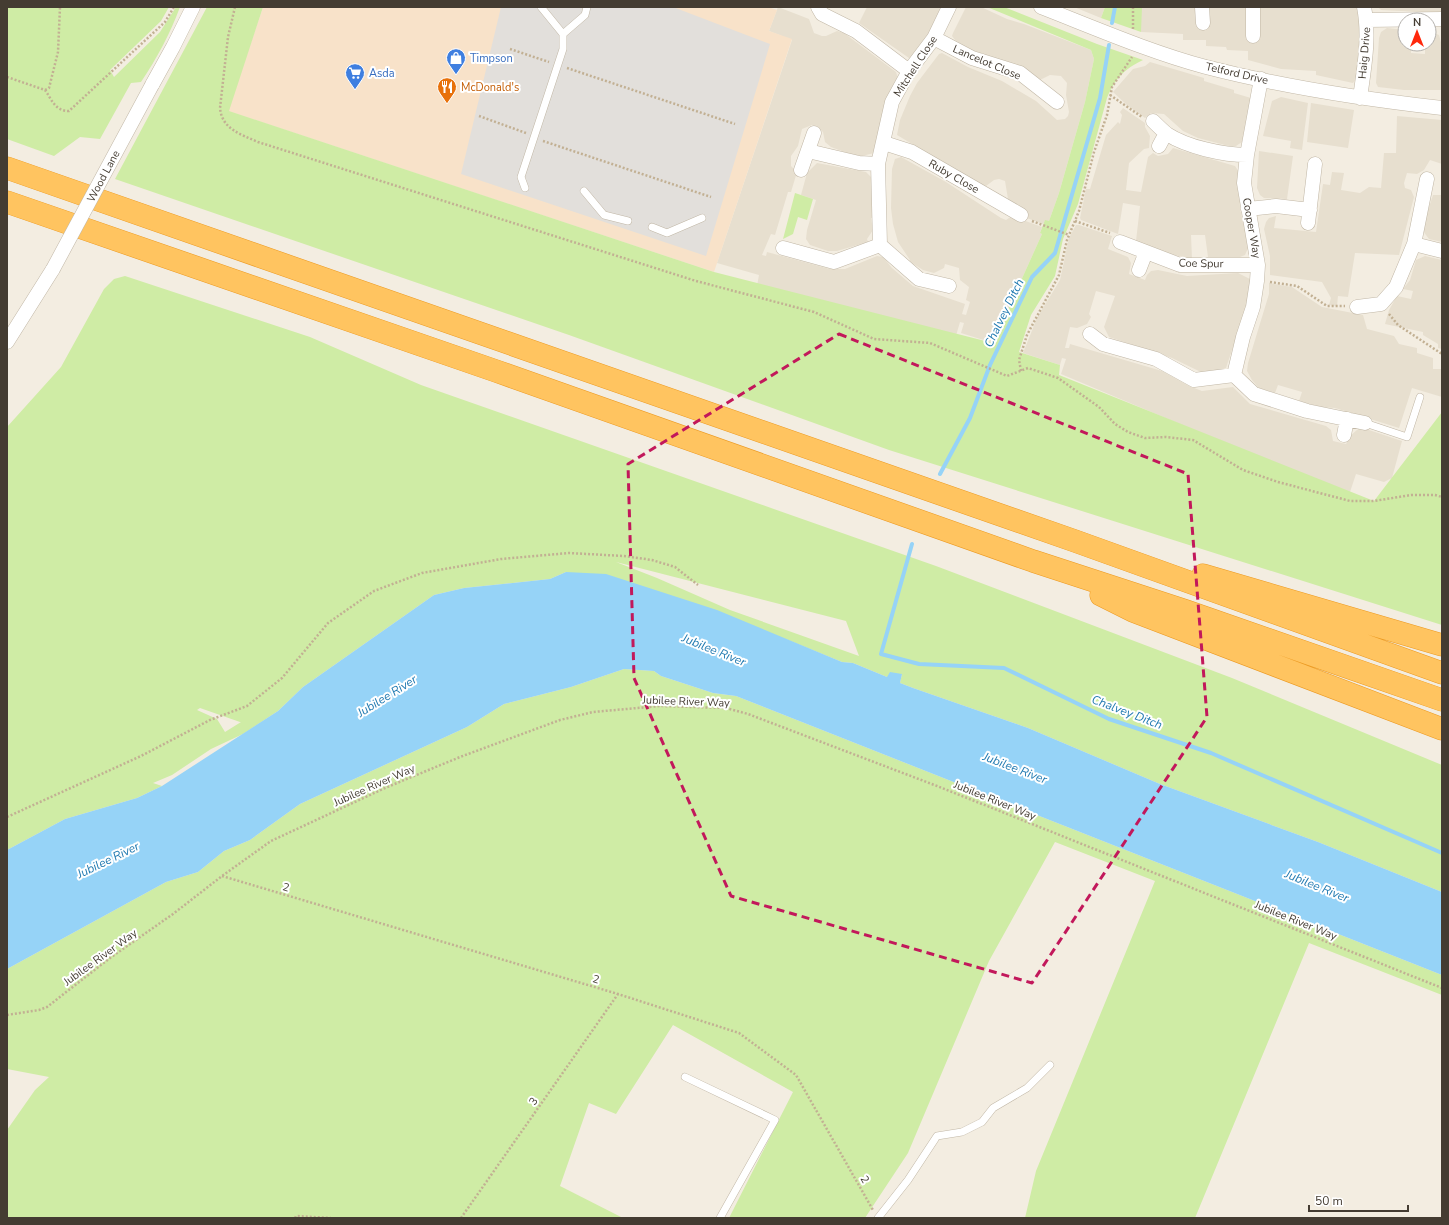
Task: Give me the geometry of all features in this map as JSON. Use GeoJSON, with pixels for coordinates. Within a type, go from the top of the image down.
{"type":"FeatureCollection","features":[{"type":"Feature","properties":{"kind":"highway"},"geometry":{"type":"LineString","coordinates":[[7,168],[1075,541],[1442,673]]}},
{"type":"Feature","properties":{"kind":"highway"},"geometry":{"type":"LineString","coordinates":[[7,202],[496,371],[1033,561],[1186,611],[1442,700]]}},
{"type":"Feature","properties":{"kind":"highway"},"geometry":{"type":"LineString","coordinates":[[1075,541],[1238,584],[1442,645]]}},
{"type":"Feature","properties":{"kind":"highway"},"geometry":{"type":"LineString","coordinates":[[1033,561],[1133,611],[1442,729]]}},
{"type":"Feature","properties":{"kind":"street","name":"Wood Lane"},"geometry":{"type":"LineString","coordinates":[[7,342],[53,269],[152,84],[173,48],[193,7]]}},
{"type":"Feature","properties":{"kind":"street"},"geometry":{"type":"LineString","coordinates":[[818,7],[822,14],[856,31],[909,71]]}},
{"type":"Feature","properties":{"kind":"street","name":"Mitchell Close"},"geometry":{"type":"LineString","coordinates":[[880,245],[878,164],[884,143],[892,102],[909,71],[934,38],[949,7]]}},
{"type":"Feature","properties":{"kind":"street","name":"Telford Drive"},"geometry":{"type":"LineString","coordinates":[[1041,7],[1137,44],[1205,67],[1360,98],[1442,108]]}},
{"type":"Feature","properties":{"kind":"street"},"geometry":{"type":"LineString","coordinates":[[1202,7],[1203,23]]}},
{"type":"Feature","properties":{"kind":"street"},"geometry":{"type":"LineString","coordinates":[[1253,7],[1253,36]]}},
{"type":"Feature","properties":{"kind":"street"},"geometry":{"type":"LineString","coordinates":[[1366,13],[1442,19]]}},
{"type":"Feature","properties":{"kind":"street","name":"Haig Drive"},"geometry":{"type":"LineString","coordinates":[[1360,98],[1365,60],[1366,13]]}},
{"type":"Feature","properties":{"kind":"street","name":"Lancelot Close"},"geometry":{"type":"LineString","coordinates":[[934,38],[972,58],[1020,74],[1057,102]]}},
{"type":"Feature","properties":{"kind":"street","name":"Cooper Way"},"geometry":{"type":"LineString","coordinates":[[1234,375],[1243,337],[1253,307],[1257,281],[1258,265],[1244,183],[1247,155],[1261,79]]}},
{"type":"Feature","properties":{"kind":"street"},"geometry":{"type":"LineString","coordinates":[[1153,121],[1166,133],[1184,142],[1228,155],[1247,155]]}},
{"type":"Feature","properties":{"kind":"street"},"geometry":{"type":"LineString","coordinates":[[801,170],[814,132]]}},
{"type":"Feature","properties":{"kind":"street"},"geometry":{"type":"LineString","coordinates":[[1159,146],[1166,133]]}},
{"type":"Feature","properties":{"kind":"street","name":"Ruby Close"},"geometry":{"type":"LineString","coordinates":[[884,143],[912,152],[1021,215]]}},
{"type":"Feature","properties":{"kind":"street"},"geometry":{"type":"LineString","coordinates":[[808,151],[859,163],[878,164]]}},
{"type":"Feature","properties":{"kind":"street"},"geometry":{"type":"LineString","coordinates":[[1248,208],[1276,206],[1309,216],[1315,164]]}},
{"type":"Feature","properties":{"kind":"street"},"geometry":{"type":"LineString","coordinates":[[1357,307],[1381,304],[1396,287],[1414,244],[1427,180]]}},
{"type":"Feature","properties":{"kind":"street","name":"Coe Spur"},"geometry":{"type":"LineString","coordinates":[[1120,242],[1180,265],[1258,265]]}},
{"type":"Feature","properties":{"kind":"street"},"geometry":{"type":"LineString","coordinates":[[1414,244],[1442,251]]}},
{"type":"Feature","properties":{"kind":"street"},"geometry":{"type":"LineString","coordinates":[[783,248],[834,262],[880,245],[919,280],[949,286]]}},
{"type":"Feature","properties":{"kind":"street"},"geometry":{"type":"LineString","coordinates":[[1139,270],[1146,252]]}},
{"type":"Feature","properties":{"kind":"street"},"geometry":{"type":"LineString","coordinates":[[1090,334],[1103,344],[1156,360],[1194,380],[1234,375],[1254,394],[1306,411],[1366,423]]}},
{"type":"Feature","properties":{"kind":"street"},"geometry":{"type":"LineString","coordinates":[[1344,435],[1347,419]]}},
{"type":"Feature","properties":{"kind":"lane"},"geometry":{"type":"LineString","coordinates":[[525,188],[521,177],[563,50],[563,34],[541,7]]}},
{"type":"Feature","properties":{"kind":"lane"},"geometry":{"type":"LineString","coordinates":[[563,34],[585,15],[587,7]]}},
{"type":"Feature","properties":{"kind":"lane"},"geometry":{"type":"LineString","coordinates":[[584,191],[604,215],[628,221]]}},
{"type":"Feature","properties":{"kind":"lane"},"geometry":{"type":"LineString","coordinates":[[652,228],[667,233],[702,218]]}},
{"type":"Feature","properties":{"kind":"lane"},"geometry":{"type":"LineString","coordinates":[[1366,423],[1407,437],[1420,397]]}},
{"type":"Feature","properties":{"kind":"lane"},"geometry":{"type":"LineString","coordinates":[[878,1218],[908,1180],[937,1136],[962,1132],[982,1122],[993,1108],[1027,1088],[1050,1065]]}},
{"type":"Feature","properties":{"kind":"lane"},"geometry":{"type":"LineString","coordinates":[[685,1078],[775,1120],[720,1218]]}},
{"type":"Feature","properties":{"kind":"path"},"geometry":{"type":"LineString","coordinates":[[45,90],[49,88],[55,65],[60,7]]}},
{"type":"Feature","properties":{"kind":"path"},"geometry":{"type":"LineString","coordinates":[[7,76],[45,90],[54,105],[62,111],[69,111],[165,22],[174,7]]}},
{"type":"Feature","properties":{"kind":"path"},"geometry":{"type":"LineString","coordinates":[[235,7],[228,37],[220,108],[221,118],[226,125],[244,136],[258,142],[696,282],[814,312],[874,339],[930,343],[984,366],[998,374],[1007,376],[1028,368],[1058,378],[1099,407],[1115,424],[1128,432],[1145,438],[1166,437],[1193,440],[1243,470],[1278,482],[1350,501],[1374,501],[1411,495],[1436,495],[1442,497]]}},
{"type":"Feature","properties":{"kind":"path"},"geometry":{"type":"LineString","coordinates":[[1022,371],[1019,360],[1021,352],[1032,323],[1059,275],[1069,235],[1075,221],[1094,152],[1107,115],[1112,87],[1131,60],[1141,35],[1133,32],[1133,7]]}},
{"type":"Feature","properties":{"kind":"path"},"geometry":{"type":"LineString","coordinates":[[510,49],[735,124]]}},
{"type":"Feature","properties":{"kind":"path"},"geometry":{"type":"LineString","coordinates":[[1110,95],[1117,98],[1139,116],[1153,121]]}},
{"type":"Feature","properties":{"kind":"path"},"geometry":{"type":"LineString","coordinates":[[479,116],[521,130],[535,138],[711,197]]}},
{"type":"Feature","properties":{"kind":"path"},"geometry":{"type":"LineString","coordinates":[[1021,215],[1058,233],[1069,235]]}},
{"type":"Feature","properties":{"kind":"path"},"geometry":{"type":"LineString","coordinates":[[1075,221],[1119,237],[1120,242]]}},
{"type":"Feature","properties":{"kind":"path"},"geometry":{"type":"LineString","coordinates":[[1257,281],[1297,286],[1327,306],[1357,307]]}},
{"type":"Feature","properties":{"kind":"path"},"geometry":{"type":"LineString","coordinates":[[1381,304],[1398,325],[1442,354]]}},
{"type":"Feature","properties":{"kind":"path"},"geometry":{"type":"LineString","coordinates":[[7,817],[141,756],[210,720],[247,706],[282,678],[328,623],[374,591],[422,572],[500,559],[569,553],[624,556],[652,560],[675,567],[698,585]]}},
{"type":"Feature","properties":{"kind":"path","name":"Jubilee River Way"},"geometry":{"type":"LineString","coordinates":[[7,1015],[39,1010],[47,1006],[110,958],[173,914],[222,876],[272,841],[356,802],[460,757],[560,720],[593,712],[660,706],[726,708],[763,720],[938,786],[1442,988]]}},
{"type":"Feature","properties":{"kind":"path","name":"2"},"geometry":{"type":"LineString","coordinates":[[222,876],[618,994],[740,1033],[796,1075],[874,1211]]}},
{"type":"Feature","properties":{"kind":"path","name":"3"},"geometry":{"type":"LineString","coordinates":[[461,1218],[618,994]]}},
{"type":"Feature","properties":{"kind":"path"},"geometry":{"type":"LineString","coordinates":[[294,1218],[296,1216],[326,1216],[331,1218]]}},
{"type":"Feature","properties":{"kind":"highlighted area"},"geometry":{"type":"Polygon","coordinates":[[[839,334],[1188,474],[1207,717],[1032,983],[731,896],[634,678],[628,464],[839,334]]]}},
{"type":"Feature","properties":{"kind":"shaded area"},"geometry":{"type":"Polygon","coordinates":[[[263,7],[768,7],[777,10],[769,31],[792,39],[714,272],[228,111],[263,7]]]}},
{"type":"Feature","properties":{"kind":"shaded area"},"geometry":{"type":"Polygon","coordinates":[[[501,7],[673,7],[770,44],[706,256],[461,174],[501,7]]]}},
{"type":"Feature","properties":{"kind":"shaded area"},"geometry":{"type":"Polygon","coordinates":[[[778,7],[809,19],[814,33],[826,36],[837,31],[844,33],[896,72],[898,78],[884,108],[874,153],[862,156],[852,155],[831,147],[825,142],[823,132],[817,126],[812,125],[802,129],[798,146],[791,156],[791,166],[797,172],[791,192],[788,192],[775,235],[771,234],[762,255],[766,256],[767,252],[830,269],[845,269],[877,256],[883,257],[892,268],[913,286],[965,304],[962,314],[966,315],[970,302],[966,300],[969,287],[960,280],[959,268],[945,264],[944,268],[934,273],[923,270],[909,261],[910,260],[898,242],[893,224],[891,208],[892,169],[895,159],[901,157],[946,182],[1001,218],[1006,220],[1012,216],[1042,227],[1040,233],[1042,234],[993,343],[961,333],[964,323],[960,322],[955,339],[757,286],[759,275],[717,263],[792,40],[769,31],[778,7]]]}},
{"type":"Feature","properties":{"kind":"shaded area"},"geometry":{"type":"Polygon","coordinates":[[[867,7],[945,7],[934,29],[913,57],[909,58],[859,23],[867,7]]]}},
{"type":"Feature","properties":{"kind":"shaded area"},"geometry":{"type":"Polygon","coordinates":[[[966,7],[981,7],[1007,19],[1091,50],[1094,59],[1085,102],[1059,193],[1049,221],[1045,221],[1043,224],[1016,214],[1018,205],[1008,199],[1005,181],[999,179],[994,180],[986,186],[979,184],[897,135],[900,120],[917,83],[939,54],[942,53],[968,67],[1002,81],[1036,101],[1057,120],[1065,119],[1068,116],[1069,112],[1066,95],[1067,83],[1061,76],[1050,75],[1038,81],[972,51],[955,40],[952,36],[953,33],[966,7]]]}},
{"type":"Feature","properties":{"kind":"shaded area"},"geometry":{"type":"Polygon","coordinates":[[[1074,7],[1105,7],[1101,18],[1074,7]]]}},
{"type":"Feature","properties":{"kind":"shaded area"},"geometry":{"type":"Polygon","coordinates":[[[1135,7],[1357,7],[1360,28],[1358,76],[1353,83],[1316,75],[1316,71],[1281,69],[1248,60],[1248,51],[1227,50],[1226,47],[1206,46],[1206,40],[1183,40],[1183,34],[1141,32],[1135,14],[1135,7]]]}},
{"type":"Feature","properties":{"kind":"shaded area"},"geometry":{"type":"Polygon","coordinates":[[[1378,7],[1442,7],[1442,13],[1437,12],[1381,10],[1378,7]]]}},
{"type":"Feature","properties":{"kind":"shaded area"},"geometry":{"type":"Polygon","coordinates":[[[1387,28],[1397,29],[1397,52],[1425,54],[1425,52],[1437,52],[1437,34],[1439,35],[1442,46],[1442,90],[1404,90],[1378,87],[1376,83],[1379,38],[1381,32],[1387,28]]]}},
{"type":"Feature","properties":{"kind":"shaded area"},"geometry":{"type":"Polygon","coordinates":[[[1150,62],[1204,78],[1204,81],[1234,90],[1234,93],[1251,98],[1242,142],[1236,146],[1229,146],[1198,138],[1183,131],[1164,114],[1151,113],[1145,118],[1127,105],[1113,92],[1133,69],[1145,66],[1150,62]]]}},
{"type":"Feature","properties":{"kind":"shaded area"},"geometry":{"type":"Polygon","coordinates":[[[1281,97],[1308,103],[1302,150],[1290,148],[1291,141],[1263,136],[1272,101],[1281,97]]]}},
{"type":"Feature","properties":{"kind":"shaded area"},"geometry":{"type":"Polygon","coordinates":[[[1311,103],[1354,110],[1348,148],[1307,142],[1311,103]]]}},
{"type":"Feature","properties":{"kind":"shaded area"},"geometry":{"type":"Polygon","coordinates":[[[1123,108],[1145,123],[1145,127],[1150,136],[1149,148],[1144,149],[1129,163],[1126,190],[1141,192],[1148,157],[1153,153],[1158,156],[1168,154],[1173,148],[1235,166],[1239,172],[1240,209],[1249,246],[1245,255],[1240,257],[1208,257],[1205,235],[1191,235],[1192,259],[1161,252],[1136,241],[1140,206],[1123,203],[1118,234],[1081,220],[1080,218],[1086,189],[1090,189],[1106,135],[1118,122],[1120,124],[1122,115],[1120,112],[1123,108]]]}},
{"type":"Feature","properties":{"kind":"shaded area"},"geometry":{"type":"Polygon","coordinates":[[[1397,116],[1442,120],[1442,164],[1430,160],[1424,170],[1417,174],[1407,173],[1404,183],[1405,188],[1411,190],[1414,197],[1399,255],[1355,253],[1348,297],[1338,296],[1337,306],[1329,305],[1331,298],[1322,282],[1270,275],[1270,256],[1264,229],[1269,218],[1276,216],[1274,228],[1316,232],[1323,184],[1330,185],[1332,172],[1344,173],[1341,190],[1360,193],[1369,187],[1381,188],[1384,153],[1396,153],[1397,116]]]}},
{"type":"Feature","properties":{"kind":"shaded area"},"geometry":{"type":"Polygon","coordinates":[[[1259,151],[1293,156],[1287,199],[1264,198],[1260,195],[1257,188],[1259,151]]]}},
{"type":"Feature","properties":{"kind":"shaded area"},"geometry":{"type":"Polygon","coordinates":[[[817,163],[866,172],[873,179],[873,218],[871,218],[873,230],[867,239],[868,242],[837,251],[828,251],[810,245],[806,239],[807,230],[816,200],[801,195],[807,173],[817,163]]]}},
{"type":"Feature","properties":{"kind":"shaded area"},"geometry":{"type":"Polygon","coordinates":[[[1433,195],[1442,195],[1442,242],[1429,239],[1423,231],[1424,222],[1433,195]]]}},
{"type":"Feature","properties":{"kind":"shaded area"},"geometry":{"type":"Polygon","coordinates":[[[1076,225],[1112,236],[1108,249],[1128,257],[1131,263],[1129,274],[1145,280],[1151,271],[1158,270],[1187,276],[1238,273],[1250,279],[1251,286],[1249,299],[1226,368],[1215,372],[1205,374],[1172,358],[1109,337],[1104,327],[1115,296],[1096,291],[1089,314],[1091,317],[1087,324],[1077,328],[1070,327],[1065,348],[1069,348],[1070,344],[1162,371],[1189,386],[1202,391],[1233,387],[1250,404],[1326,426],[1331,430],[1333,441],[1346,444],[1350,436],[1358,429],[1366,429],[1402,441],[1392,478],[1384,482],[1356,474],[1349,495],[1061,374],[1066,359],[1062,358],[1060,365],[1023,353],[1037,318],[1060,280],[1069,238],[1076,225]]]}},
{"type":"Feature","properties":{"kind":"shaded area"},"geometry":{"type":"Polygon","coordinates":[[[1425,256],[1442,260],[1442,349],[1438,348],[1438,344],[1423,335],[1423,332],[1385,324],[1389,310],[1397,296],[1411,299],[1413,291],[1403,289],[1410,280],[1416,260],[1425,256]]]}},
{"type":"Feature","properties":{"kind":"shaded area"},"geometry":{"type":"Polygon","coordinates":[[[1269,283],[1292,287],[1322,307],[1363,315],[1367,329],[1394,336],[1399,344],[1417,348],[1417,353],[1433,358],[1433,369],[1442,369],[1442,397],[1412,388],[1399,428],[1335,408],[1321,407],[1299,401],[1302,392],[1278,385],[1275,393],[1259,388],[1247,371],[1248,363],[1269,294],[1269,283]]]}},
{"type":"Feature","properties":{"kind":"green space"},"geometry":{"type":"Polygon","coordinates":[[[7,7],[169,7],[161,21],[110,70],[114,77],[160,32],[176,7],[180,7],[163,46],[141,82],[131,83],[100,139],[80,137],[54,156],[7,139],[7,7]]]}},
{"type":"Feature","properties":{"kind":"green space"},"geometry":{"type":"Polygon","coordinates":[[[207,7],[263,7],[229,111],[714,272],[993,343],[1042,234],[1040,233],[1045,220],[1049,221],[1059,193],[1085,102],[1094,59],[1091,50],[987,7],[1004,7],[1097,44],[1143,60],[1130,67],[1121,75],[1113,85],[1107,98],[1078,204],[1063,239],[1055,276],[1031,315],[1019,352],[1060,365],[1059,375],[1374,501],[1442,412],[1442,625],[889,450],[569,335],[115,179],[207,7]]]}},
{"type":"Feature","properties":{"kind":"green space"},"geometry":{"type":"Polygon","coordinates":[[[1105,7],[1142,7],[1141,32],[1101,18],[1105,7]]]}},
{"type":"Feature","properties":{"kind":"green space"},"geometry":{"type":"Polygon","coordinates":[[[795,193],[813,199],[807,220],[798,217],[793,234],[783,239],[795,193]]]}},
{"type":"Feature","properties":{"kind":"green space"},"geometry":{"type":"Polygon","coordinates":[[[125,276],[310,337],[421,385],[936,566],[1232,678],[1442,765],[1442,892],[1318,842],[1160,784],[1028,728],[900,683],[902,674],[887,677],[853,663],[842,662],[788,640],[566,572],[550,579],[464,588],[434,595],[303,687],[278,711],[243,734],[211,749],[172,775],[153,783],[162,786],[137,798],[65,819],[7,850],[7,427],[61,367],[104,289],[114,279],[125,276]],[[616,562],[730,610],[859,656],[846,621],[616,562]],[[200,708],[197,710],[217,719],[225,732],[241,722],[240,722],[200,708]]]}},
{"type":"Feature","properties":{"kind":"green space"},"geometry":{"type":"Polygon","coordinates":[[[624,669],[654,671],[661,676],[713,693],[736,696],[1442,975],[1442,995],[1309,943],[1195,1218],[1025,1218],[1036,1171],[1155,881],[1055,842],[989,961],[908,1153],[865,1218],[729,1218],[793,1092],[673,1025],[616,1114],[589,1103],[560,1186],[623,1218],[7,1218],[7,1130],[35,1090],[49,1077],[7,1069],[7,969],[166,882],[198,872],[224,851],[250,840],[300,804],[467,727],[504,704],[571,687],[624,669]]]}},
{"type":"Feature","properties":{"kind":"water","name":"Jubilee River"},"geometry":{"type":"Polygon","coordinates":[[[566,572],[606,574],[717,610],[842,662],[853,663],[887,677],[890,672],[902,674],[900,683],[1028,728],[1160,784],[1318,842],[1442,892],[1442,975],[736,696],[713,693],[661,676],[654,671],[624,669],[571,687],[504,704],[467,727],[300,804],[250,840],[224,851],[198,872],[166,882],[7,969],[7,850],[65,819],[137,798],[162,786],[278,711],[303,687],[434,595],[464,588],[550,579],[566,572]]]}},
{"type":"Feature","properties":{"kind":"waterway","name":"Chalvey Ditch"},"geometry":{"type":"LineString","coordinates":[[1112,23],[1115,7]]}},
{"type":"Feature","properties":{"kind":"waterway","name":"Chalvey Ditch"},"geometry":{"type":"LineString","coordinates":[[940,474],[970,418],[990,365],[1032,277],[1055,253],[1100,98],[1109,45]]}},
{"type":"Feature","properties":{"kind":"waterway","name":"Chalvey Ditch"},"geometry":{"type":"LineString","coordinates":[[912,544],[881,654],[919,664],[1004,668],[1109,719],[1211,753],[1442,853]]}},
{"type":"Feature","properties":{"kind":"place","name":"Timpson"},"geometry":{"type":"Point","coordinates":[456,75]}},
{"type":"Feature","properties":{"kind":"place","name":"Asda"},"geometry":{"type":"Point","coordinates":[355,90]}},
{"type":"Feature","properties":{"kind":"place","name":"McDonald's"},"geometry":{"type":"Point","coordinates":[447,104]}}]}
